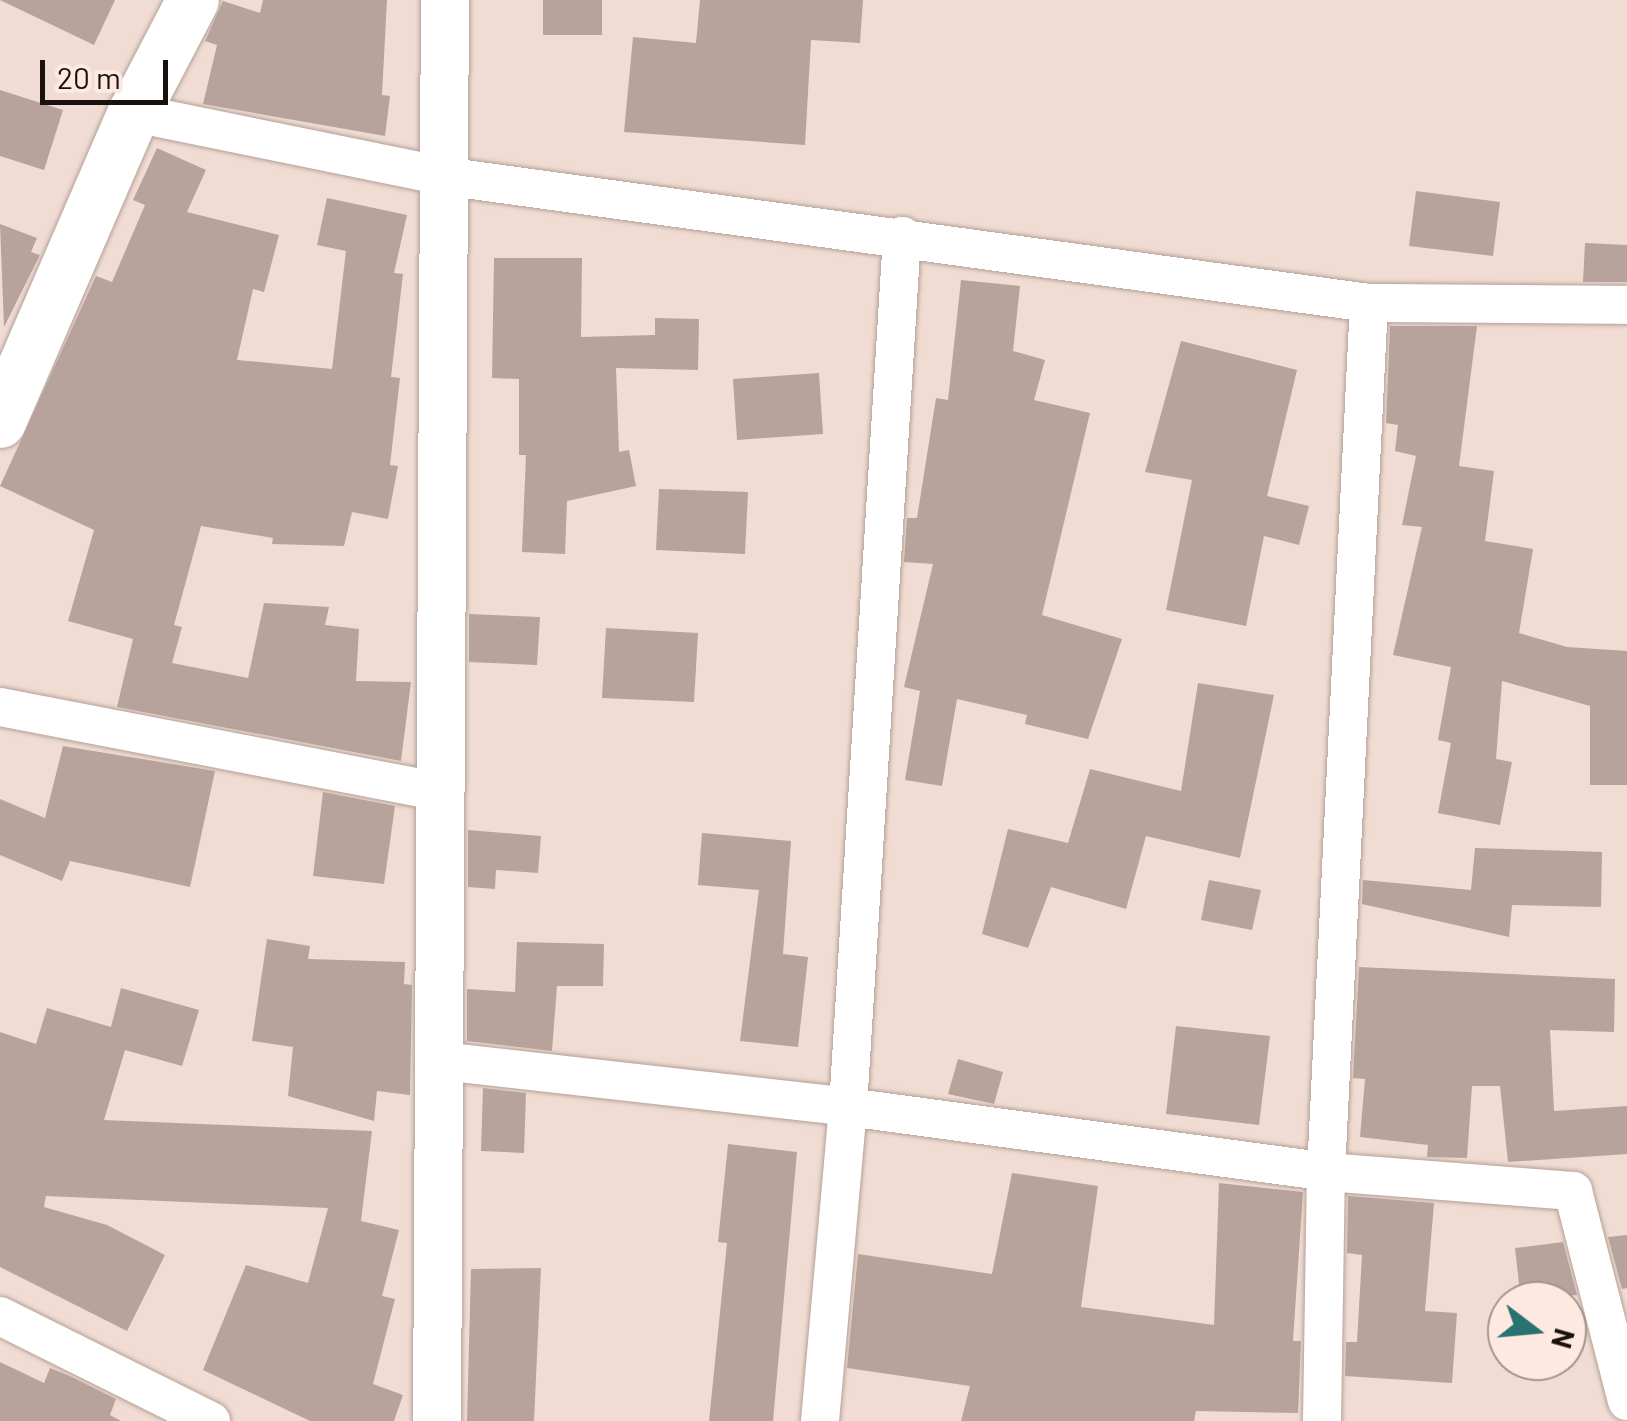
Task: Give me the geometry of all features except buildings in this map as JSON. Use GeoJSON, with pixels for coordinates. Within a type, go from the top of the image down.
{"type":"FeatureCollection","features":[{"type":"Feature","properties":{"kind":"main road"},"geometry":{"type":"LineString","coordinates":[[0,422],[134,113],[193,0]]}},
{"type":"Feature","properties":{"kind":"street"},"geometry":{"type":"LineString","coordinates":[[437,1421],[444,0]]}},
{"type":"Feature","properties":{"kind":"street"},"geometry":{"type":"LineString","coordinates":[[134,113],[444,176],[1370,303],[1627,305]]}},
{"type":"Feature","properties":{"kind":"street"},"geometry":{"type":"LineString","coordinates":[[820,1421],[848,1107],[902,236]]}},
{"type":"Feature","properties":{"kind":"street"},"geometry":{"type":"LineString","coordinates":[[1322,1421],[1326,1172],[1370,303]]}},
{"type":"Feature","properties":{"kind":"street"},"geometry":{"type":"LineString","coordinates":[[0,707],[442,792]]}},
{"type":"Feature","properties":{"kind":"street"},"geometry":{"type":"LineString","coordinates":[[441,1061],[848,1107],[1326,1172],[1573,1191],[1627,1401]]}},
{"type":"Feature","properties":{"kind":"street"},"geometry":{"type":"LineString","coordinates":[[0,1316],[211,1421]]}}]}
